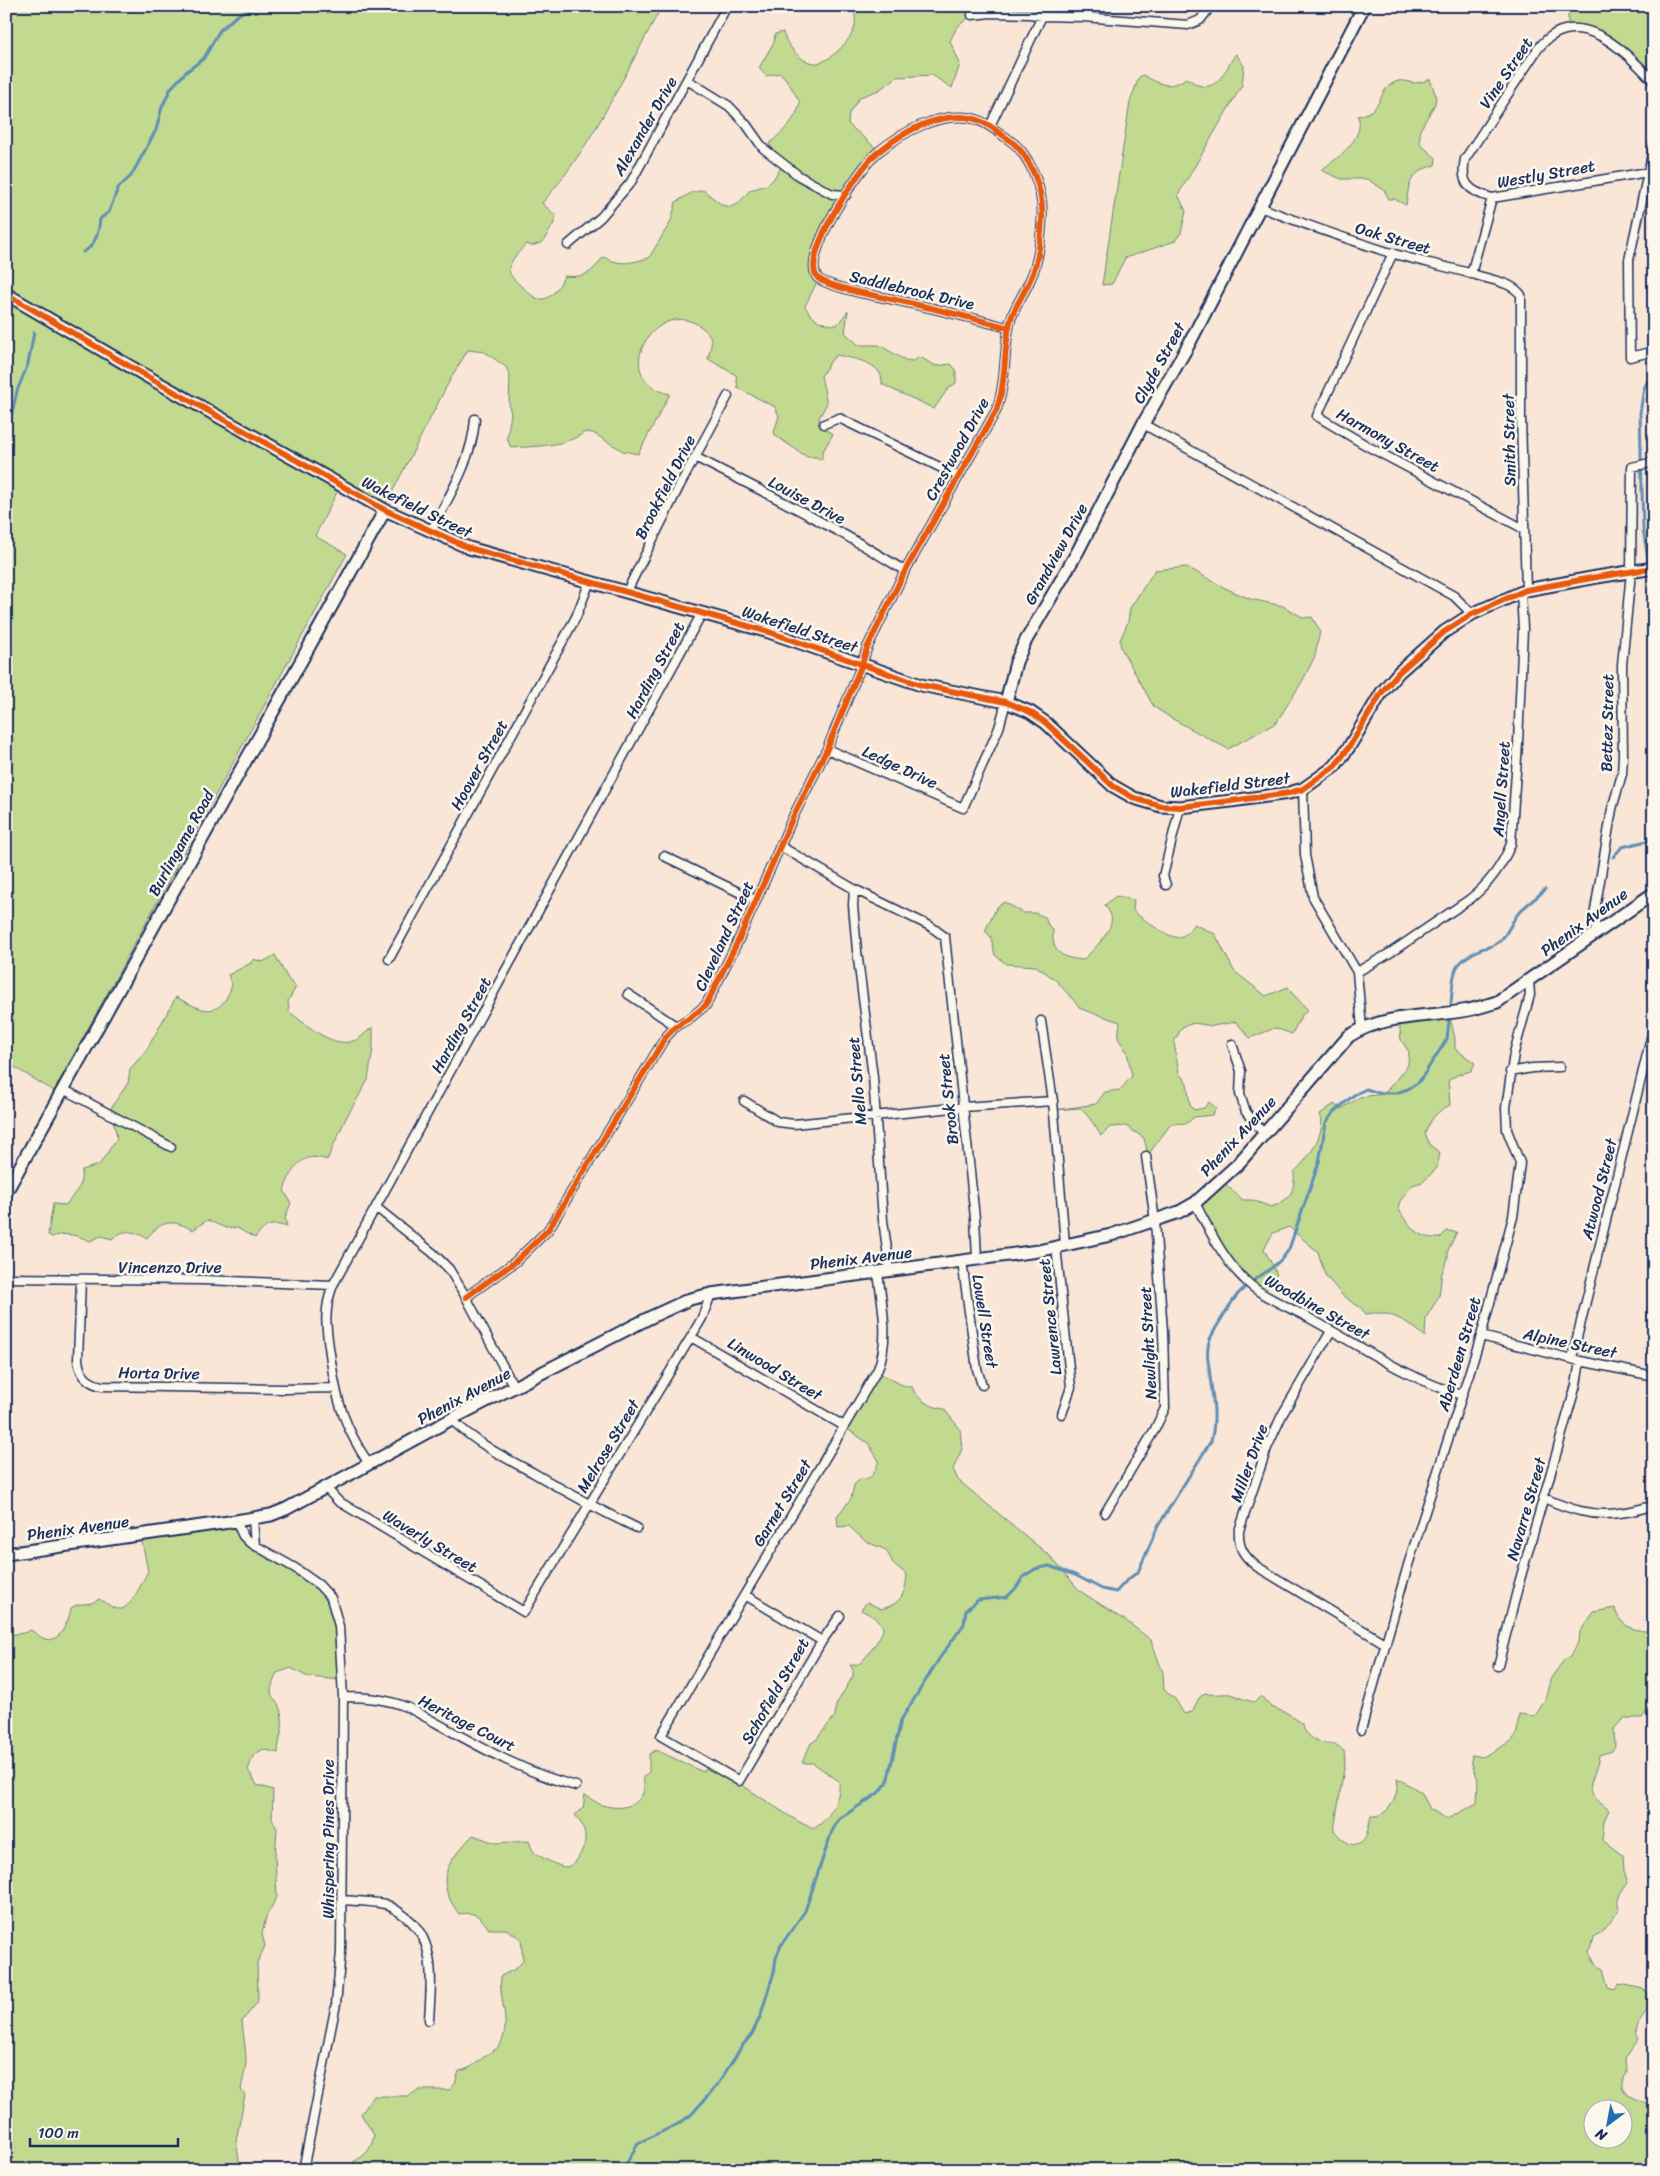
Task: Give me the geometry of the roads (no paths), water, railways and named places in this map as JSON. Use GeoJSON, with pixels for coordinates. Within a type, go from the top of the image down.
{"type":"FeatureCollection","features":[{"type":"Feature","properties":{"kind":"street","name":"Alexander Drive"},"geometry":{"type":"LineString","coordinates":[[568,245],[601,217],[631,182],[727,6]]}},
{"type":"Feature","properties":{"kind":"street"},"geometry":{"type":"LineString","coordinates":[[972,15],[991,13],[1030,14],[1188,25],[1200,20],[1211,6]]}},
{"type":"Feature","properties":{"kind":"street","name":"Clyde Street"},"geometry":{"type":"LineString","coordinates":[[1364,6],[1189,344],[1143,424],[1454,596],[1472,614]]}},
{"type":"Feature","properties":{"kind":"street"},"geometry":{"type":"LineString","coordinates":[[990,126],[1042,16]]}},
{"type":"Feature","properties":{"kind":"street","name":"Vine Street"},"geometry":{"type":"LineString","coordinates":[[1492,198],[1475,192],[1467,185],[1463,171],[1465,159],[1544,41],[1561,30],[1575,29],[1594,32],[1624,52],[1654,82]]}},
{"type":"Feature","properties":{"kind":"street"},"geometry":{"type":"LineString","coordinates":[[687,80],[729,106],[746,124],[764,148],[799,176],[832,194],[846,194]]}},
{"type":"Feature","properties":{"kind":"street","name":"Crestwood Drive"},"geometry":{"type":"LineString","coordinates":[[814,272],[814,264],[821,240],[860,172],[876,154],[901,135],[917,127],[936,121],[969,118],[990,126],[1012,142],[1023,155],[1038,187],[1042,205],[1042,220],[1034,270],[1014,311],[1009,328],[999,402],[905,571],[867,648],[862,664]]}},
{"type":"Feature","properties":{"kind":"street"},"geometry":{"type":"LineString","coordinates":[[1654,145],[1651,172],[1629,260],[1630,357],[1654,351]]}},
{"type":"Feature","properties":{"kind":"street","name":"Westly Street"},"geometry":{"type":"LineString","coordinates":[[1471,274],[1492,198],[1651,172]]}},
{"type":"Feature","properties":{"kind":"street","name":"Oak Street"},"geometry":{"type":"LineString","coordinates":[[1260,207],[1392,254],[1471,274],[1506,285],[1518,291]]}},
{"type":"Feature","properties":{"kind":"street","name":"Harmony Street"},"geometry":{"type":"LineString","coordinates":[[1392,254],[1317,416],[1369,447],[1524,529]]}},
{"type":"Feature","properties":{"kind":"street","name":"Saddlebrook Drive"},"geometry":{"type":"LineString","coordinates":[[814,272],[819,280],[848,290],[927,306],[1009,328]]}},
{"type":"Feature","properties":{"kind":"street","name":"Smith Street"},"geometry":{"type":"LineString","coordinates":[[1518,291],[1521,295],[1523,591]]}},
{"type":"Feature","properties":{"kind":"street","name":"Wakefield Street"},"geometry":{"type":"LineString","coordinates":[[6,294],[385,510],[469,548],[769,632],[921,685],[1006,702],[1030,712],[1046,722],[1103,779],[1123,793],[1149,804],[1180,807],[1289,793],[1303,789],[1335,766],[1349,748],[1382,692],[1399,672],[1437,638],[1472,614],[1523,591],[1654,568]]}},
{"type":"Feature","properties":{"kind":"street","name":"Brookfield Drive"},"geometry":{"type":"LineString","coordinates":[[627,591],[728,396]]}},
{"type":"Feature","properties":{"kind":"street"},"geometry":{"type":"LineString","coordinates":[[824,424],[839,418],[958,476]]}},
{"type":"Feature","properties":{"kind":"street"},"geometry":{"type":"LineString","coordinates":[[431,531],[459,478],[473,441],[476,419]]}},
{"type":"Feature","properties":{"kind":"street","name":"Grandview Drive"},"geometry":{"type":"LineString","coordinates":[[1006,702],[1016,662],[1025,642],[1078,550],[1143,424]]}},
{"type":"Feature","properties":{"kind":"street","name":"Louise Drive"},"geometry":{"type":"LineString","coordinates":[[695,457],[854,540],[905,571]]}},
{"type":"Feature","properties":{"kind":"street","name":"Bettez Street"},"geometry":{"type":"LineString","coordinates":[[1596,932],[1594,916],[1612,809],[1622,774],[1622,666],[1631,572],[1632,467],[1654,462]]}},
{"type":"Feature","properties":{"kind":"street","name":"Burlingame Road"},"geometry":{"type":"LineString","coordinates":[[7,1188],[64,1089],[385,510]]}},
{"type":"Feature","properties":{"kind":"street","name":"Hoover Street"},"geometry":{"type":"LineString","coordinates":[[389,959],[571,625],[590,582]]}},
{"type":"Feature","properties":{"kind":"street","name":"Angell Street"},"geometry":{"type":"LineString","coordinates":[[1357,972],[1390,953],[1476,894],[1492,877],[1506,857],[1512,835],[1518,743],[1523,591]]}},
{"type":"Feature","properties":{"kind":"street","name":"Harding Street"},"geometry":{"type":"LineString","coordinates":[[369,1464],[353,1440],[334,1388],[325,1316],[333,1285],[377,1208],[702,613]]}},
{"type":"Feature","properties":{"kind":"street","name":"Cleveland Street"},"geometry":{"type":"LineString","coordinates":[[466,1297],[515,1262],[548,1230],[665,1038],[676,1026],[706,1005],[826,749],[862,664]]}},
{"type":"Feature","properties":{"kind":"street","name":"Ledge Drive"},"geometry":{"type":"LineString","coordinates":[[826,749],[963,808],[999,728],[1006,702]]}},
{"type":"Feature","properties":{"kind":"street"},"geometry":{"type":"LineString","coordinates":[[1303,789],[1305,855],[1313,897],[1357,972],[1362,1028]]}},
{"type":"Feature","properties":{"kind":"street"},"geometry":{"type":"LineString","coordinates":[[1166,884],[1163,876],[1180,807]]}},
{"type":"Feature","properties":{"kind":"street"},"geometry":{"type":"LineString","coordinates":[[780,846],[854,889]]}},
{"type":"Feature","properties":{"kind":"street"},"geometry":{"type":"LineString","coordinates":[[664,856],[756,900]]}},
{"type":"Feature","properties":{"kind":"street","name":"Brook Street"},"geometry":{"type":"LineString","coordinates":[[854,889],[930,926],[944,937],[975,1218],[977,1258]]}},
{"type":"Feature","properties":{"kind":"street","name":"Mello Street"},"geometry":{"type":"LineString","coordinates":[[854,889],[853,905],[872,1077],[883,1220],[890,1271]]}},
{"type":"Feature","properties":{"kind":"street","name":"Phenix Avenue"},"geometry":{"type":"LineString","coordinates":[[6,1554],[271,1515],[327,1488],[452,1420],[653,1316],[690,1299],[712,1294],[1038,1250],[1111,1235],[1179,1212],[1195,1203],[1218,1184],[1265,1135],[1349,1036],[1362,1028],[1388,1019],[1468,1010],[1497,1002],[1654,893]]}},
{"type":"Feature","properties":{"kind":"street","name":"Aberdeen Street"},"geometry":{"type":"LineString","coordinates":[[1361,1730],[1461,1395],[1481,1336],[1513,1217],[1520,1163],[1507,1130],[1506,1108],[1510,1072],[1530,995],[1529,981]]}},
{"type":"Feature","properties":{"kind":"street"},"geometry":{"type":"LineString","coordinates":[[628,994],[676,1026]]}},
{"type":"Feature","properties":{"kind":"street","name":"Lawrence Street"},"geometry":{"type":"LineString","coordinates":[[1041,1021],[1053,1101],[1071,1388],[1062,1414]]}},
{"type":"Feature","properties":{"kind":"street","name":"Atwood Street"},"geometry":{"type":"LineString","coordinates":[[1572,1358],[1654,1026]]}},
{"type":"Feature","properties":{"kind":"street"},"geometry":{"type":"LineString","coordinates":[[1232,1044],[1241,1070],[1240,1094],[1246,1112],[1265,1135]]}},
{"type":"Feature","properties":{"kind":"street"},"geometry":{"type":"LineString","coordinates":[[1510,1072],[1532,1068],[1560,1067]]}},
{"type":"Feature","properties":{"kind":"street"},"geometry":{"type":"LineString","coordinates":[[64,1089],[172,1147]]}},
{"type":"Feature","properties":{"kind":"street"},"geometry":{"type":"LineString","coordinates":[[744,1101],[783,1124],[963,1107],[1053,1101]]}},
{"type":"Feature","properties":{"kind":"street","name":"Newlight Street"},"geometry":{"type":"LineString","coordinates":[[1104,1514],[1155,1429],[1165,1408],[1163,1331],[1155,1221],[1146,1156]]}},
{"type":"Feature","properties":{"kind":"street","name":"Woodbine Street"},"geometry":{"type":"LineString","coordinates":[[1195,1203],[1226,1260],[1246,1282],[1276,1301],[1419,1380],[1461,1395]]}},
{"type":"Feature","properties":{"kind":"street"},"geometry":{"type":"LineString","coordinates":[[377,1208],[441,1260],[466,1297],[514,1388]]}},
{"type":"Feature","properties":{"kind":"street","name":"Lowell Street"},"geometry":{"type":"LineString","coordinates":[[962,1261],[977,1369],[982,1385]]}},
{"type":"Feature","properties":{"kind":"street","name":"Garnet Street"},"geometry":{"type":"LineString","coordinates":[[739,1781],[661,1736],[878,1369],[885,1349],[885,1332],[878,1273]]}},
{"type":"Feature","properties":{"kind":"street","name":"Vincenzo Drive"},"geometry":{"type":"LineString","coordinates":[[6,1278],[203,1280],[333,1285]]}},
{"type":"Feature","properties":{"kind":"street","name":"Horta Drive"},"geometry":{"type":"LineString","coordinates":[[81,1280],[78,1360],[80,1371],[85,1379],[94,1384],[102,1386],[334,1388]]}},
{"type":"Feature","properties":{"kind":"street","name":"Melrose Street"},"geometry":{"type":"LineString","coordinates":[[524,1612],[691,1337],[712,1294]]}},
{"type":"Feature","properties":{"kind":"street","name":"Miller Drive"},"geometry":{"type":"LineString","coordinates":[[1331,1331],[1278,1423],[1267,1448],[1239,1531],[1238,1543],[1247,1558],[1386,1644]]}},
{"type":"Feature","properties":{"kind":"street","name":"Alpine Street"},"geometry":{"type":"LineString","coordinates":[[1481,1336],[1580,1361],[1654,1376]]}},
{"type":"Feature","properties":{"kind":"street","name":"Linwood Street"},"geometry":{"type":"LineString","coordinates":[[691,1337],[844,1426]]}},
{"type":"Feature","properties":{"kind":"street","name":"Navarre Street"},"geometry":{"type":"LineString","coordinates":[[1498,1666],[1519,1583],[1576,1385],[1580,1361]]}},
{"type":"Feature","properties":{"kind":"street"},"geometry":{"type":"LineString","coordinates":[[452,1420],[485,1446],[588,1505],[637,1528]]}},
{"type":"Feature","properties":{"kind":"street","name":"Waverly Street"},"geometry":{"type":"LineString","coordinates":[[327,1488],[338,1501],[524,1612]]}},
{"type":"Feature","properties":{"kind":"street"},"geometry":{"type":"LineString","coordinates":[[1544,1498],[1581,1513],[1620,1513],[1654,1506]]}},
{"type":"Feature","properties":{"kind":"street"},"geometry":{"type":"LineString","coordinates":[[254,1518],[255,1546]]}},
{"type":"Feature","properties":{"kind":"street","name":"Whispering Pines Drive"},"geometry":{"type":"LineString","coordinates":[[236,1521],[243,1536],[255,1546],[306,1575],[331,1598],[339,1626],[343,1697],[341,1952],[336,2004],[303,2170]]}},
{"type":"Feature","properties":{"kind":"street","name":"Schofield Street"},"geometry":{"type":"LineString","coordinates":[[739,1781],[822,1641],[745,1595]]}},
{"type":"Feature","properties":{"kind":"street"},"geometry":{"type":"LineString","coordinates":[[822,1641],[840,1616]]}},
{"type":"Feature","properties":{"kind":"street","name":"Heritage Court"},"geometry":{"type":"LineString","coordinates":[[343,1697],[377,1698],[391,1701],[409,1708],[530,1771],[552,1780],[576,1786]]}},
{"type":"Feature","properties":{"kind":"street"},"geometry":{"type":"LineString","coordinates":[[342,1900],[371,1902],[392,1907],[408,1918],[419,1930],[427,1947],[431,1962],[429,2020]]}},
{"type":"Feature","properties":{"kind":"waterway"},"geometry":{"type":"LineString","coordinates":[[83,252],[94,242],[98,233],[100,219],[109,212],[118,188],[131,176],[156,130],[162,107],[171,88],[186,72],[204,58],[220,30],[252,6]]}},
{"type":"Feature","properties":{"kind":"waterway"},"geometry":{"type":"LineString","coordinates":[[6,440],[17,391],[28,364],[34,332]]}},
{"type":"Feature","properties":{"kind":"waterway"},"geometry":{"type":"LineString","coordinates":[[1649,565],[1643,529],[1640,413],[1644,388],[1654,370]]}},
{"type":"Feature","properties":{"kind":"waterway"},"geometry":{"type":"LineString","coordinates":[[1650,571],[1654,598]]}},
{"type":"Feature","properties":{"kind":"waterway"},"geometry":{"type":"LineString","coordinates":[[1613,857],[1622,847],[1647,841],[1654,835]]}},
{"type":"Feature","properties":{"kind":"waterway"},"geometry":{"type":"LineString","coordinates":[[1451,1003],[1455,971],[1458,965],[1470,955],[1498,943],[1520,911],[1545,889]]}},
{"type":"Feature","properties":{"kind":"waterway"},"geometry":{"type":"LineString","coordinates":[[623,2170],[638,2143],[678,2124],[691,2115],[718,2084],[742,2046],[752,2034],[760,2017],[781,1945],[805,1911],[832,1831],[839,1819],[877,1794],[887,1783],[901,1720],[939,1659],[964,1624],[966,1610],[978,1600],[1007,1597],[1023,1577],[1035,1569],[1049,1566],[1075,1575],[1102,1589],[1116,1592],[1138,1572],[1158,1526],[1211,1441],[1214,1417],[1208,1358],[1210,1339],[1238,1294],[1251,1282],[1272,1268],[1289,1249],[1319,1162],[1326,1123],[1333,1113],[1354,1095],[1366,1089],[1379,1093],[1396,1093],[1408,1089],[1419,1082],[1447,1039],[1449,1021]]}}]}
